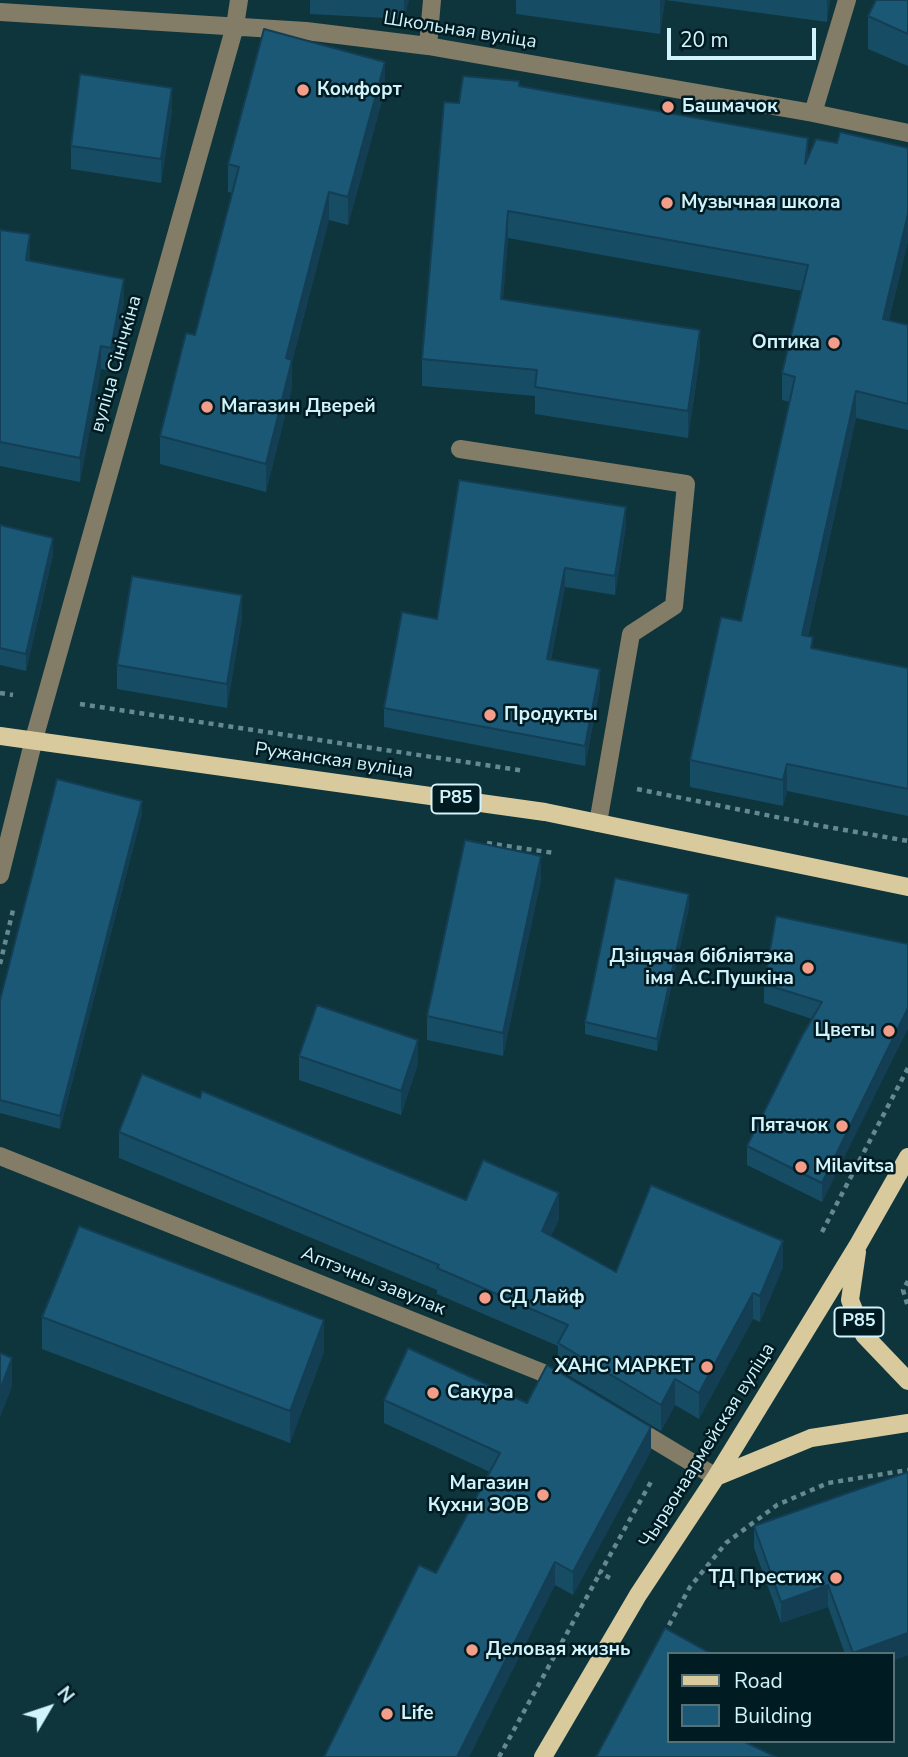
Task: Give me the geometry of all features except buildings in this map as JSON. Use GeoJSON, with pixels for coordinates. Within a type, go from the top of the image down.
{"type":"FeatureCollection","features":[{"type":"Feature","properties":{"kind":"main road","name":"Ружанская вуліца"},"geometry":{"type":"LineString","coordinates":[[0,736],[545,812],[908,887]]}},
{"type":"Feature","properties":{"kind":"main road","name":"Чырвонаармейская вуліца"},"geometry":{"type":"LineString","coordinates":[[543,1757],[638,1595],[716,1477],[858,1245],[908,1157]]}},
{"type":"Feature","properties":{"kind":"main road","name":"Р85"},"geometry":{"type":"LineString","coordinates":[[858,1245],[850,1300],[864,1335],[908,1381]]}},
{"type":"Feature","properties":{"kind":"main road"},"geometry":{"type":"LineString","coordinates":[[716,1477],[811,1438],[908,1423]]}},
{"type":"Feature","properties":{"kind":"street","name":"вуліца Сінічкіна"},"geometry":{"type":"LineString","coordinates":[[0,875],[34,739],[234,26],[239,0]]}},
{"type":"Feature","properties":{"kind":"street"},"geometry":{"type":"LineString","coordinates":[[428,46],[432,0]]}},
{"type":"Feature","properties":{"kind":"street"},"geometry":{"type":"LineString","coordinates":[[813,113],[847,0]]}},
{"type":"Feature","properties":{"kind":"street","name":"Школьная вуліца"},"geometry":{"type":"LineString","coordinates":[[0,12],[306,31],[428,46],[813,113],[908,133]]}},
{"type":"Feature","properties":{"kind":"street"},"geometry":{"type":"LineString","coordinates":[[460,449],[685,484],[674,606],[631,634],[598,822]]}},
{"type":"Feature","properties":{"kind":"street","name":"Аптэчны завулак"},"geometry":{"type":"LineString","coordinates":[[0,1156],[541,1372],[576,1393]]}},
{"type":"Feature","properties":{"kind":"street"},"geometry":{"type":"LineString","coordinates":[[622,1421],[716,1477]]}},
{"type":"Feature","properties":{"kind":"path"},"geometry":{"type":"LineString","coordinates":[[482,842],[565,855]]}},
{"type":"Feature","properties":{"kind":"path"},"geometry":{"type":"LineString","coordinates":[[0,964],[16,900]]}},
{"type":"Feature","properties":{"kind":"path"},"geometry":{"type":"LineString","coordinates":[[908,1281],[903,1290],[908,1307]]}},
{"type":"Feature","properties":{"kind":"path"},"geometry":{"type":"LineString","coordinates":[[661,1640],[690,1587],[726,1543],[777,1505],[828,1483],[908,1470]]}},
{"type":"Feature","properties":{"kind":"path"},"geometry":{"type":"LineString","coordinates":[[499,1757],[600,1573]]}},
{"type":"Feature","properties":{"kind":"place","name":"Комфорт"},"geometry":{"type":"Point","coordinates":[303,90]}},
{"type":"Feature","properties":{"kind":"place","name":"Башмачок"},"geometry":{"type":"Point","coordinates":[668,107]}},
{"type":"Feature","properties":{"kind":"place","name":"Музычная школа"},"geometry":{"type":"Point","coordinates":[667,203]}},
{"type":"Feature","properties":{"kind":"place","name":"Оптика"},"geometry":{"type":"Point","coordinates":[834,343]}},
{"type":"Feature","properties":{"kind":"place","name":"Магазин Дверей"},"geometry":{"type":"Point","coordinates":[207,407]}},
{"type":"Feature","properties":{"kind":"place","name":"Продукты"},"geometry":{"type":"Point","coordinates":[490,715]}},
{"type":"Feature","properties":{"kind":"place","name":"Дзіцячая бібліятэка імя А.С.Пушкіна"},"geometry":{"type":"Point","coordinates":[808,968]}},
{"type":"Feature","properties":{"kind":"place","name":"Цветы"},"geometry":{"type":"Point","coordinates":[889,1031]}},
{"type":"Feature","properties":{"kind":"place","name":"Пятачок"},"geometry":{"type":"Point","coordinates":[842,1126]}},
{"type":"Feature","properties":{"kind":"place","name":"Milavitsa"},"geometry":{"type":"Point","coordinates":[801,1167]}},
{"type":"Feature","properties":{"kind":"place","name":"СД Лайф"},"geometry":{"type":"Point","coordinates":[485,1298]}},
{"type":"Feature","properties":{"kind":"place","name":"ХАНС МАРКЕТ"},"geometry":{"type":"Point","coordinates":[707,1367]}},
{"type":"Feature","properties":{"kind":"place","name":"Сакура"},"geometry":{"type":"Point","coordinates":[433,1393]}},
{"type":"Feature","properties":{"kind":"place","name":"Магазин Кухни ЗОВ"},"geometry":{"type":"Point","coordinates":[543,1495]}},
{"type":"Feature","properties":{"kind":"place","name":"ТД Престиж"},"geometry":{"type":"Point","coordinates":[836,1578]}},
{"type":"Feature","properties":{"kind":"place","name":"Деловая жизнь"},"geometry":{"type":"Point","coordinates":[472,1650]}},
{"type":"Feature","properties":{"kind":"place","name":"Life"},"geometry":{"type":"Point","coordinates":[387,1714]}}]}
